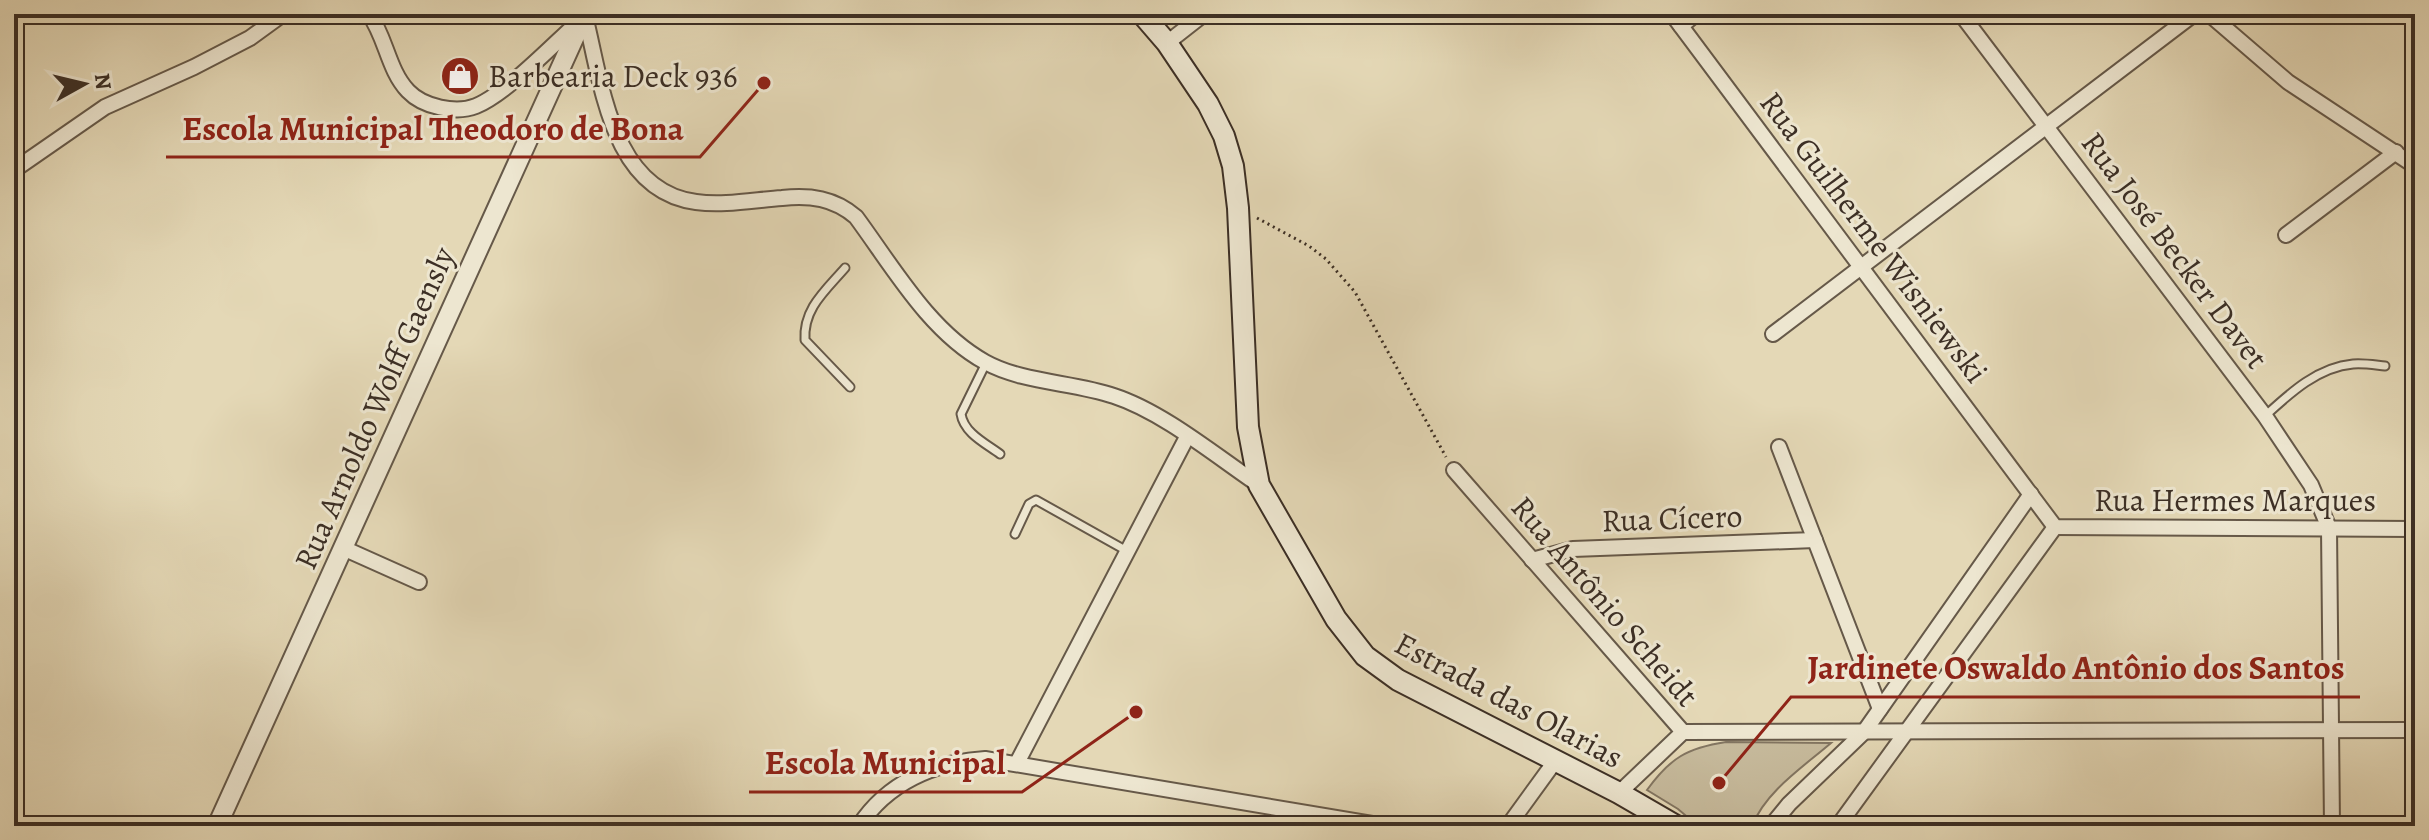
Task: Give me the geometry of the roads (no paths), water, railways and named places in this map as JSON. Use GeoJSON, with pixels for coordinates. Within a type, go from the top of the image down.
{"type":"FeatureCollection","features":[{"type":"Feature","properties":{"kind":"main road"},"geometry":{"type":"LineString","coordinates":[[1142,14],[1167,43],[1208,104],[1224,136],[1233,166],[1238,208],[1248,427],[1259,485]]}},
{"type":"Feature","properties":{"kind":"main road","name":"Estrada das Olarias"},"geometry":{"type":"LineString","coordinates":[[1259,485],[1336,619],[1365,656],[1398,680],[1619,793],[1676,826]]}},
{"type":"Feature","properties":{"kind":"street"},"geometry":{"type":"LineString","coordinates":[[14,170],[105,107],[250,38],[283,14]]}},
{"type":"Feature","properties":{"kind":"street"},"geometry":{"type":"LineString","coordinates":[[369,14],[399,79],[409,93],[426,104],[448,108],[472,108],[491,98],[585,15]]}},
{"type":"Feature","properties":{"kind":"street"},"geometry":{"type":"LineString","coordinates":[[1167,43],[1204,14]]}},
{"type":"Feature","properties":{"kind":"street"},"geometry":{"type":"LineString","coordinates":[[1676,20],[1696,14]]}},
{"type":"Feature","properties":{"kind":"street","name":"Rua José Becker Davet"},"geometry":{"type":"LineString","coordinates":[[1961,14],[2265,416],[2311,485],[2329,528]]}},
{"type":"Feature","properties":{"kind":"street"},"geometry":{"type":"LineString","coordinates":[[1773,334],[2194,14]]}},
{"type":"Feature","properties":{"kind":"street"},"geometry":{"type":"LineString","coordinates":[[2209,14],[2288,82],[2415,166]]}},
{"type":"Feature","properties":{"kind":"street","name":"Estrada das Olarias"},"geometry":{"type":"LineString","coordinates":[[585,15],[615,130],[631,162],[658,189],[677,199],[698,203],[813,197],[844,206],[856,217],[938,324],[986,363],[1013,373],[1116,396],[1142,408],[1259,485]]}},
{"type":"Feature","properties":{"kind":"street","name":"Rua Arnoldo Wolff Gaensly"},"geometry":{"type":"LineString","coordinates":[[217,826],[585,15]]}},
{"type":"Feature","properties":{"kind":"street","name":"Rua Guilherme Wisniewski"},"geometry":{"type":"LineString","coordinates":[[1676,20],[2031,494]]}},
{"type":"Feature","properties":{"kind":"street"},"geometry":{"type":"LineString","coordinates":[[2286,235],[2396,152]]}},
{"type":"Feature","properties":{"kind":"street"},"geometry":{"type":"LineString","coordinates":[[1017,763],[1187,437]]}},
{"type":"Feature","properties":{"kind":"street"},"geometry":{"type":"LineString","coordinates":[[1779,447],[1880,709]]}},
{"type":"Feature","properties":{"kind":"street","name":"Rua Antônio Scheidt"},"geometry":{"type":"LineString","coordinates":[[1454,470],[1683,732],[2415,730]]}},
{"type":"Feature","properties":{"kind":"street"},"geometry":{"type":"LineString","coordinates":[[1771,826],[1789,804],[1864,732],[2031,494]]}},
{"type":"Feature","properties":{"kind":"street","name":"Rua Hermes Marques"},"geometry":{"type":"LineString","coordinates":[[2031,494],[2055,527]]}},
{"type":"Feature","properties":{"kind":"street","name":"Rua Hermes Marques"},"geometry":{"type":"LineString","coordinates":[[2055,527],[2415,529]]}},
{"type":"Feature","properties":{"kind":"street","name":"Rua Hermes Marques"},"geometry":{"type":"LineString","coordinates":[[1838,826],[2055,527]]}},
{"type":"Feature","properties":{"kind":"street"},"geometry":{"type":"LineString","coordinates":[[2329,528],[2332,826]]}},
{"type":"Feature","properties":{"kind":"street","name":"Rua Cícero"},"geometry":{"type":"LineString","coordinates":[[1532,560],[1573,549],[1815,540]]}},
{"type":"Feature","properties":{"kind":"street"},"geometry":{"type":"LineString","coordinates":[[343,548],[419,582]]}},
{"type":"Feature","properties":{"kind":"street"},"geometry":{"type":"LineString","coordinates":[[1619,793],[1683,732]]}},
{"type":"Feature","properties":{"kind":"street"},"geometry":{"type":"LineString","coordinates":[[859,826],[883,797],[902,783],[957,761],[985,759],[1384,826]]}},
{"type":"Feature","properties":{"kind":"street"},"geometry":{"type":"LineString","coordinates":[[1508,826],[1556,760]]}},
{"type":"Feature","properties":{"kind":"lane"},"geometry":{"type":"LineString","coordinates":[[845,268],[809,310],[804,328],[805,340],[850,387]]}},
{"type":"Feature","properties":{"kind":"lane"},"geometry":{"type":"LineString","coordinates":[[986,363],[961,414],[967,429],[1000,454]]}},
{"type":"Feature","properties":{"kind":"lane"},"geometry":{"type":"LineString","coordinates":[[2265,416],[2306,381],[2326,372],[2352,364],[2385,366]]}},
{"type":"Feature","properties":{"kind":"lane"},"geometry":{"type":"LineString","coordinates":[[1015,534],[1029,504],[1036,500],[1127,551]]}},
{"type":"Feature","properties":{"kind":"place","name":"Barbearia Deck 936"},"geometry":{"type":"Point","coordinates":[460,76]}},
{"type":"Feature","properties":{"kind":"place","name":"Escola Municipal Theodoro de Bona"},"geometry":{"type":"Point","coordinates":[764,83]}},
{"type":"Feature","properties":{"kind":"place","name":"Escola Municipal"},"geometry":{"type":"Point","coordinates":[1136,712]}},
{"type":"Feature","properties":{"kind":"place","name":"Jardinete Oswaldo Antônio dos Santos"},"geometry":{"type":"Point","coordinates":[1719,783]}}]}
